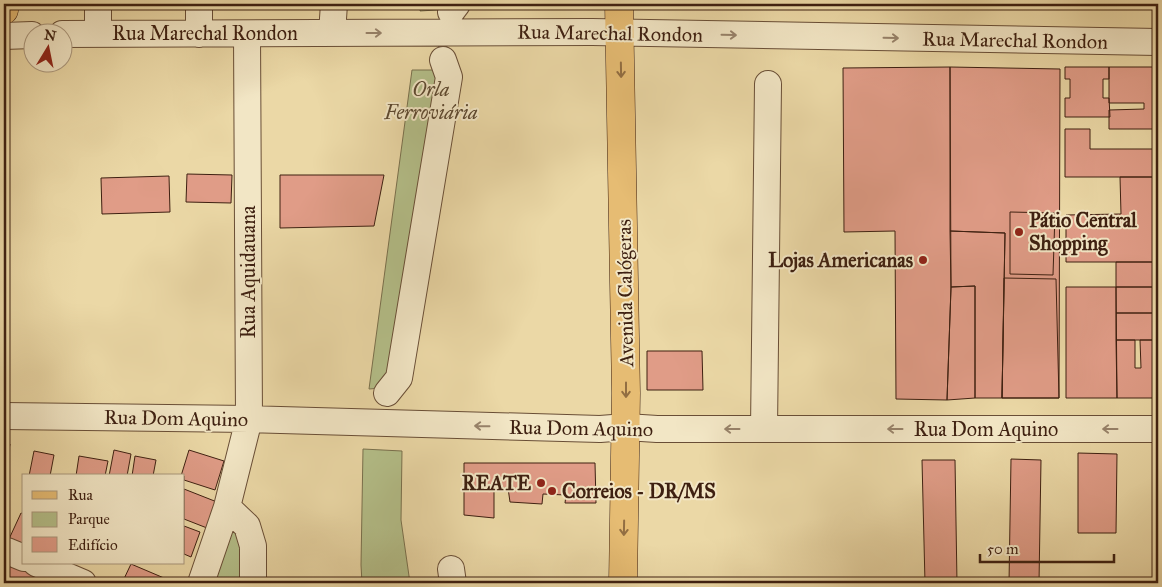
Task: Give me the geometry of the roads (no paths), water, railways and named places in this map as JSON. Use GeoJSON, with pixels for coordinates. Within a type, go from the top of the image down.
{"type":"FeatureCollection","features":[{"type":"Feature","properties":{"kind":"main road"},"geometry":{"type":"LineString","coordinates":[[4,10],[5,4]]}},
{"type":"Feature","properties":{"kind":"main road","name":"Avenida Calógeras"},"geometry":{"type":"LineString","coordinates":[[619,4],[621,33],[626,427],[623,583]]}},
{"type":"Feature","properties":{"kind":"street"},"geometry":{"type":"LineString","coordinates":[[98,4],[98,33]]}},
{"type":"Feature","properties":{"kind":"street"},"geometry":{"type":"LineString","coordinates":[[199,4],[199,34]]}},
{"type":"Feature","properties":{"kind":"street"},"geometry":{"type":"LineString","coordinates":[[332,33],[334,4]]}},
{"type":"Feature","properties":{"kind":"street","name":"Rua Marechal Rondon"},"geometry":{"type":"LineString","coordinates":[[72,34],[583,32],[1158,42]]}},
{"type":"Feature","properties":{"kind":"street","name":"Rua Aquidauana"},"geometry":{"type":"LineString","coordinates":[[201,583],[227,507],[250,419],[247,34]]}},
{"type":"Feature","properties":{"kind":"street"},"geometry":{"type":"LineString","coordinates":[[4,36],[22,35]]}},
{"type":"Feature","properties":{"kind":"street"},"geometry":{"type":"LineString","coordinates":[[387,393],[399,378],[449,77],[443,60]]}},
{"type":"Feature","properties":{"kind":"street"},"geometry":{"type":"LineString","coordinates":[[764,429],[768,84]]}},
{"type":"Feature","properties":{"kind":"street","name":"Rua Dom Aquino"},"geometry":{"type":"LineString","coordinates":[[4,416],[250,419],[571,428],[1158,430]]}},
{"type":"Feature","properties":{"kind":"street"},"geometry":{"type":"LineString","coordinates":[[227,507],[247,526],[253,546],[253,583]]}},
{"type":"Feature","properties":{"kind":"street"},"geometry":{"type":"LineString","coordinates":[[38,564],[83,583]]}},
{"type":"Feature","properties":{"kind":"place","name":"Pátio Central Shopping"},"geometry":{"type":"Point","coordinates":[1019,232]}},
{"type":"Feature","properties":{"kind":"place","name":"Lojas Americanas"},"geometry":{"type":"Point","coordinates":[923,260]}},
{"type":"Feature","properties":{"kind":"place","name":"REATE"},"geometry":{"type":"Point","coordinates":[541,483]}},
{"type":"Feature","properties":{"kind":"place","name":"Correios - DR/MS"},"geometry":{"type":"Point","coordinates":[552,491]}},
{"type":"Feature","properties":{"kind":"park label","name":"Orla Ferroviária"},"geometry":{"type":"Point","coordinates":[431,100]}}]}
